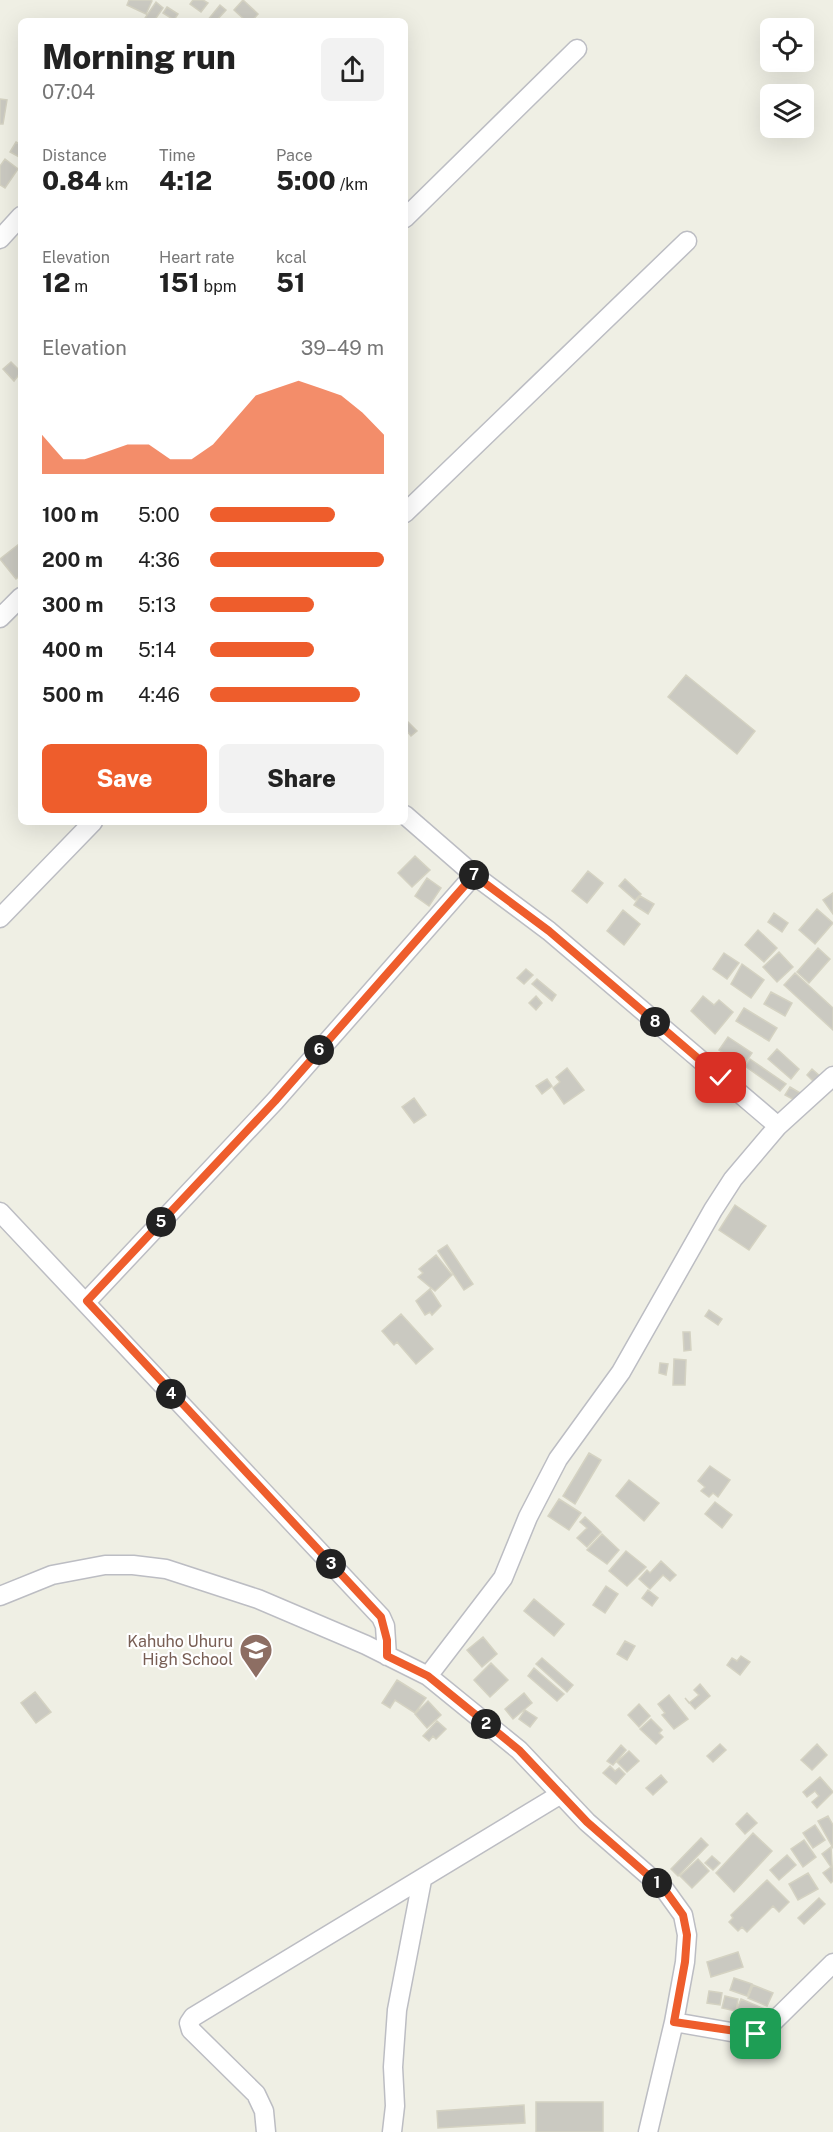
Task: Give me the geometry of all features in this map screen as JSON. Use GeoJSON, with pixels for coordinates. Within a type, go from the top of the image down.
{"type":"FeatureCollection","features":[{"type":"Feature","properties":{"kind":"street"},"geometry":{"type":"LineString","coordinates":[[408,215],[577,49]]}},
{"type":"Feature","properties":{"kind":"street"},"geometry":{"type":"LineString","coordinates":[[0,238],[18,219]]}},
{"type":"Feature","properties":{"kind":"street"},"geometry":{"type":"LineString","coordinates":[[408,510],[687,241]]}},
{"type":"Feature","properties":{"kind":"street"},"geometry":{"type":"LineString","coordinates":[[0,618],[18,600]]}},
{"type":"Feature","properties":{"kind":"street"},"geometry":{"type":"LineString","coordinates":[[408,818],[474,875],[549,931],[778,1126]]}},
{"type":"Feature","properties":{"kind":"street"},"geometry":{"type":"LineString","coordinates":[[0,918],[90,825]]}},
{"type":"Feature","properties":{"kind":"street"},"geometry":{"type":"LineString","coordinates":[[87,1301],[275,1101],[474,875]]}},
{"type":"Feature","properties":{"kind":"street"},"geometry":{"type":"LineString","coordinates":[[428,1676],[503,1578],[528,1517],[558,1459],[621,1372],[733,1179],[778,1126],[833,1076]]}},
{"type":"Feature","properties":{"kind":"street"},"geometry":{"type":"LineString","coordinates":[[0,1212],[87,1301],[381,1617],[387,1640],[387,1656]]}},
{"type":"Feature","properties":{"kind":"street"},"geometry":{"type":"LineString","coordinates":[[0,1596],[52,1575],[105,1565],[134,1565],[166,1569],[258,1599],[428,1676],[519,1750],[587,1822],[665,1890],[683,1915],[687,1935],[685,1962],[674,2022],[648,2132]]}},
{"type":"Feature","properties":{"kind":"street"},"geometry":{"type":"LineString","coordinates":[[266,2132],[262,2102],[191,2030],[189,2023],[193,2017],[561,1794]]}},
{"type":"Feature","properties":{"kind":"street"},"geometry":{"type":"LineString","coordinates":[[392,2132],[395,2106],[393,2067],[396,2010],[422,1880]]}},
{"type":"Feature","properties":{"kind":"street"},"geometry":{"type":"LineString","coordinates":[[674,2022],[748,2035],[763,2032],[833,1963]]}},
{"type":"Feature","properties":{"kind":"building"},"geometry":{"type":"Polygon","coordinates":[[[129,0],[152,1],[146,14],[127,5],[129,0]]]}},
{"type":"Feature","properties":{"kind":"building"},"geometry":{"type":"Polygon","coordinates":[[[193,0],[203,0],[208,3],[201,12],[190,4],[193,0]]]}},
{"type":"Feature","properties":{"kind":"building"},"geometry":{"type":"Polygon","coordinates":[[[243,0],[258,14],[255,18],[243,18],[234,10],[243,0]]]}},
{"type":"Feature","properties":{"kind":"building"},"geometry":{"type":"Polygon","coordinates":[[[156,2],[163,8],[156,18],[145,18],[156,2]]]}},
{"type":"Feature","properties":{"kind":"building"},"geometry":{"type":"Polygon","coordinates":[[[220,5],[226,10],[219,18],[209,18],[220,5]]]}},
{"type":"Feature","properties":{"kind":"building"},"geometry":{"type":"Polygon","coordinates":[[[167,7],[178,14],[175,18],[171,18],[163,13],[167,7]]]}},
{"type":"Feature","properties":{"kind":"building"},"geometry":{"type":"Polygon","coordinates":[[[0,99],[7,100],[3,124],[0,124],[0,99]]]}},
{"type":"Feature","properties":{"kind":"building"},"geometry":{"type":"Polygon","coordinates":[[[16,142],[18,143],[18,156],[10,152],[16,142]]]}},
{"type":"Feature","properties":{"kind":"building"},"geometry":{"type":"Polygon","coordinates":[[[5,159],[18,169],[5,188],[0,185],[0,166],[5,159]]]}},
{"type":"Feature","properties":{"kind":"building"},"geometry":{"type":"Polygon","coordinates":[[[11,362],[18,369],[18,376],[14,381],[3,369],[11,362]]]}},
{"type":"Feature","properties":{"kind":"building"},"geometry":{"type":"Polygon","coordinates":[[[18,545],[18,577],[16,579],[0,559],[18,545]]]}},
{"type":"Feature","properties":{"kind":"building"},"geometry":{"type":"Polygon","coordinates":[[[686,675],[755,731],[737,754],[668,697],[686,675]]]}},
{"type":"Feature","properties":{"kind":"building"},"geometry":{"type":"Polygon","coordinates":[[[408,722],[417,731],[411,736],[408,732],[408,722]]]}},
{"type":"Feature","properties":{"kind":"building"},"geometry":{"type":"Polygon","coordinates":[[[415,856],[430,870],[412,887],[398,873],[415,856]]]}},
{"type":"Feature","properties":{"kind":"building"},"geometry":{"type":"Polygon","coordinates":[[[588,871],[603,883],[587,903],[572,891],[588,871]]]}},
{"type":"Feature","properties":{"kind":"building"},"geometry":{"type":"Polygon","coordinates":[[[427,878],[441,888],[429,906],[415,896],[427,878]]]}},
{"type":"Feature","properties":{"kind":"building"},"geometry":{"type":"Polygon","coordinates":[[[625,879],[641,894],[635,900],[619,886],[625,879]]]}},
{"type":"Feature","properties":{"kind":"building"},"geometry":{"type":"Polygon","coordinates":[[[833,893],[833,914],[823,900],[833,893]]]}},
{"type":"Feature","properties":{"kind":"building"},"geometry":{"type":"Polygon","coordinates":[[[640,896],[654,904],[648,914],[634,905],[640,896]]]}},
{"type":"Feature","properties":{"kind":"building"},"geometry":{"type":"Polygon","coordinates":[[[817,909],[833,923],[815,944],[799,930],[817,909]]]}},
{"type":"Feature","properties":{"kind":"building"},"geometry":{"type":"Polygon","coordinates":[[[623,910],[640,924],[624,945],[607,931],[623,910]]]}},
{"type":"Feature","properties":{"kind":"building"},"geometry":{"type":"Polygon","coordinates":[[[774,913],[788,923],[782,932],[768,922],[774,913]]]}},
{"type":"Feature","properties":{"kind":"building"},"geometry":{"type":"Polygon","coordinates":[[[758,930],[777,948],[764,962],[745,945],[758,930]]]}},
{"type":"Feature","properties":{"kind":"building"},"geometry":{"type":"Polygon","coordinates":[[[818,948],[830,959],[809,983],[797,972],[818,948]]]}},
{"type":"Feature","properties":{"kind":"building"},"geometry":{"type":"Polygon","coordinates":[[[779,952],[793,967],[777,982],[763,967],[779,952]]]}},
{"type":"Feature","properties":{"kind":"building"},"geometry":{"type":"Polygon","coordinates":[[[724,953],[739,963],[727,979],[713,969],[724,953]]]}},
{"type":"Feature","properties":{"kind":"building"},"geometry":{"type":"Polygon","coordinates":[[[742,964],[764,980],[751,998],[731,984],[742,964]]]}},
{"type":"Feature","properties":{"kind":"building"},"geometry":{"type":"Polygon","coordinates":[[[526,969],[533,975],[524,984],[517,978],[526,969]]]}},
{"type":"Feature","properties":{"kind":"building"},"geometry":{"type":"Polygon","coordinates":[[[795,973],[833,1008],[833,1030],[784,985],[795,973]]]}},
{"type":"Feature","properties":{"kind":"building"},"geometry":{"type":"Polygon","coordinates":[[[537,979],[556,995],[552,1001],[532,984],[537,979]]]}},
{"type":"Feature","properties":{"kind":"building"},"geometry":{"type":"Polygon","coordinates":[[[771,992],[792,1003],[785,1016],[764,1004],[771,992]]]}},
{"type":"Feature","properties":{"kind":"building"},"geometry":{"type":"Polygon","coordinates":[[[536,996],[542,1003],[536,1010],[529,1003],[536,996]]]}},
{"type":"Feature","properties":{"kind":"building"},"geometry":{"type":"Polygon","coordinates":[[[703,996],[714,1005],[719,1000],[733,1012],[715,1034],[691,1011],[703,996]]]}},
{"type":"Feature","properties":{"kind":"building"},"geometry":{"type":"Polygon","coordinates":[[[744,1008],[777,1028],[769,1041],[736,1021],[744,1008]]]}},
{"type":"Feature","properties":{"kind":"building"},"geometry":{"type":"Polygon","coordinates":[[[728,1037],[752,1053],[743,1066],[719,1050],[728,1037]]]}},
{"type":"Feature","properties":{"kind":"building"},"geometry":{"type":"Polygon","coordinates":[[[777,1049],[799,1069],[791,1079],[768,1059],[777,1049]]]}},
{"type":"Feature","properties":{"kind":"building"},"geometry":{"type":"Polygon","coordinates":[[[750,1059],[786,1084],[780,1091],[745,1066],[750,1059]]]}},
{"type":"Feature","properties":{"kind":"building"},"geometry":{"type":"Polygon","coordinates":[[[567,1068],[584,1090],[564,1104],[553,1088],[560,1082],[556,1077],[567,1068]]]}},
{"type":"Feature","properties":{"kind":"building"},"geometry":{"type":"Polygon","coordinates":[[[812,1069],[821,1077],[815,1083],[807,1075],[812,1069]]]}},
{"type":"Feature","properties":{"kind":"building"},"geometry":{"type":"Polygon","coordinates":[[[547,1079],[552,1086],[542,1094],[536,1086],[547,1079]]]}},
{"type":"Feature","properties":{"kind":"building"},"geometry":{"type":"Polygon","coordinates":[[[790,1087],[802,1094],[798,1102],[785,1095],[790,1087]]]}},
{"type":"Feature","properties":{"kind":"building"},"geometry":{"type":"Polygon","coordinates":[[[414,1098],[426,1115],[414,1123],[402,1107],[414,1098]]]}},
{"type":"Feature","properties":{"kind":"building"},"geometry":{"type":"Polygon","coordinates":[[[735,1205],[766,1226],[749,1250],[719,1230],[735,1205]]]}},
{"type":"Feature","properties":{"kind":"building"},"geometry":{"type":"Polygon","coordinates":[[[447,1245],[473,1284],[464,1290],[438,1251],[447,1245]]]}},
{"type":"Feature","properties":{"kind":"building"},"geometry":{"type":"Polygon","coordinates":[[[436,1255],[452,1275],[435,1291],[418,1277],[423,1273],[419,1269],[436,1255]]]}},
{"type":"Feature","properties":{"kind":"building"},"geometry":{"type":"Polygon","coordinates":[[[430,1289],[441,1306],[432,1315],[430,1312],[425,1315],[416,1301],[430,1289]]]}},
{"type":"Feature","properties":{"kind":"building"},"geometry":{"type":"Polygon","coordinates":[[[709,1310],[722,1319],[718,1325],[705,1316],[709,1310]]]}},
{"type":"Feature","properties":{"kind":"building"},"geometry":{"type":"Polygon","coordinates":[[[401,1314],[433,1349],[416,1364],[397,1342],[394,1345],[382,1331],[401,1314]]]}},
{"type":"Feature","properties":{"kind":"building"},"geometry":{"type":"Polygon","coordinates":[[[683,1332],[690,1332],[691,1350],[684,1351],[683,1332]]]}},
{"type":"Feature","properties":{"kind":"building"},"geometry":{"type":"Polygon","coordinates":[[[674,1359],[686,1360],[685,1385],[673,1385],[674,1359]]]}},
{"type":"Feature","properties":{"kind":"building"},"geometry":{"type":"Polygon","coordinates":[[[660,1363],[668,1364],[666,1375],[659,1373],[660,1363]]]}},
{"type":"Feature","properties":{"kind":"building"},"geometry":{"type":"Polygon","coordinates":[[[589,1453],[601,1460],[575,1504],[563,1496],[589,1453]]]}},
{"type":"Feature","properties":{"kind":"building"},"geometry":{"type":"Polygon","coordinates":[[[710,1466],[730,1480],[718,1497],[713,1493],[709,1497],[701,1491],[705,1487],[698,1481],[710,1466]]]}},
{"type":"Feature","properties":{"kind":"building"},"geometry":{"type":"Polygon","coordinates":[[[629,1480],[659,1503],[644,1521],[616,1496],[629,1480]]]}},
{"type":"Feature","properties":{"kind":"building"},"geometry":{"type":"Polygon","coordinates":[[[559,1499],[581,1513],[569,1530],[548,1516],[559,1499]]]}},
{"type":"Feature","properties":{"kind":"building"},"geometry":{"type":"Polygon","coordinates":[[[715,1502],[732,1515],[722,1528],[705,1514],[715,1502]]]}},
{"type":"Feature","properties":{"kind":"building"},"geometry":{"type":"Polygon","coordinates":[[[585,1517],[601,1532],[587,1547],[577,1538],[587,1528],[580,1522],[585,1517]]]}},
{"type":"Feature","properties":{"kind":"building"},"geometry":{"type":"Polygon","coordinates":[[[602,1534],[619,1550],[607,1564],[587,1550],[602,1534]]]}},
{"type":"Feature","properties":{"kind":"building"},"geometry":{"type":"Polygon","coordinates":[[[626,1551],[646,1567],[627,1586],[609,1571],[626,1551]]]}},
{"type":"Feature","properties":{"kind":"building"},"geometry":{"type":"Polygon","coordinates":[[[661,1561],[676,1575],[670,1581],[663,1575],[650,1589],[639,1579],[647,1570],[650,1573],[661,1561]]]}},
{"type":"Feature","properties":{"kind":"building"},"geometry":{"type":"Polygon","coordinates":[[[606,1586],[618,1594],[605,1613],[593,1605],[606,1586]]]}},
{"type":"Feature","properties":{"kind":"building"},"geometry":{"type":"Polygon","coordinates":[[[648,1590],[658,1598],[652,1606],[642,1598],[648,1590]]]}},
{"type":"Feature","properties":{"kind":"building"},"geometry":{"type":"Polygon","coordinates":[[[534,1599],[564,1624],[554,1636],[524,1611],[534,1599]]]}},
{"type":"Feature","properties":{"kind":"building"},"geometry":{"type":"Polygon","coordinates":[[[483,1637],[497,1654],[482,1667],[467,1650],[483,1637]]]}},
{"type":"Feature","properties":{"kind":"building"},"geometry":{"type":"Polygon","coordinates":[[[625,1641],[635,1646],[627,1660],[617,1654],[625,1641]]]}},
{"type":"Feature","properties":{"kind":"building"},"geometry":{"type":"Polygon","coordinates":[[[741,1656],[750,1662],[740,1675],[727,1665],[732,1658],[737,1661],[741,1656]]]}},
{"type":"Feature","properties":{"kind":"building"},"geometry":{"type":"Polygon","coordinates":[[[542,1658],[573,1685],[567,1692],[536,1664],[542,1658]]]}},
{"type":"Feature","properties":{"kind":"building"},"geometry":{"type":"Polygon","coordinates":[[[491,1663],[508,1680],[490,1697],[474,1680],[491,1663]]]}},
{"type":"Feature","properties":{"kind":"building"},"geometry":{"type":"Polygon","coordinates":[[[534,1668],[564,1694],[557,1701],[528,1676],[534,1668]]]}},
{"type":"Feature","properties":{"kind":"building"},"geometry":{"type":"Polygon","coordinates":[[[397,1680],[426,1698],[415,1713],[395,1700],[390,1708],[382,1703],[397,1680]]]}},
{"type":"Feature","properties":{"kind":"building"},"geometry":{"type":"Polygon","coordinates":[[[700,1684],[710,1696],[695,1709],[689,1703],[699,1695],[694,1690],[700,1684]]]}},
{"type":"Feature","properties":{"kind":"building"},"geometry":{"type":"Polygon","coordinates":[[[35,1692],[51,1712],[36,1723],[21,1703],[35,1692]]]}},
{"type":"Feature","properties":{"kind":"building"},"geometry":{"type":"Polygon","coordinates":[[[524,1693],[532,1703],[513,1719],[505,1709],[524,1693]]]}},
{"type":"Feature","properties":{"kind":"building"},"geometry":{"type":"Polygon","coordinates":[[[669,1695],[688,1719],[674,1729],[662,1715],[665,1713],[658,1704],[669,1695]]]}},
{"type":"Feature","properties":{"kind":"building"},"geometry":{"type":"Polygon","coordinates":[[[428,1701],[441,1715],[427,1728],[415,1714],[428,1701]]]}},
{"type":"Feature","properties":{"kind":"building"},"geometry":{"type":"Polygon","coordinates":[[[639,1704],[650,1716],[639,1727],[628,1715],[639,1704]]]}},
{"type":"Feature","properties":{"kind":"building"},"geometry":{"type":"Polygon","coordinates":[[[525,1710],[537,1718],[530,1727],[519,1719],[525,1710]]]}},
{"type":"Feature","properties":{"kind":"building"},"geometry":{"type":"Polygon","coordinates":[[[651,1719],[662,1730],[659,1733],[663,1737],[656,1744],[640,1729],[651,1719]]]}},
{"type":"Feature","properties":{"kind":"building"},"geometry":{"type":"Polygon","coordinates":[[[437,1721],[446,1729],[436,1739],[433,1736],[429,1741],[423,1736],[437,1721]]]}},
{"type":"Feature","properties":{"kind":"building"},"geometry":{"type":"Polygon","coordinates":[[[720,1744],[726,1750],[713,1762],[707,1756],[720,1744]]]}},
{"type":"Feature","properties":{"kind":"building"},"geometry":{"type":"Polygon","coordinates":[[[817,1744],[827,1755],[812,1770],[801,1760],[817,1744]]]}},
{"type":"Feature","properties":{"kind":"building"},"geometry":{"type":"Polygon","coordinates":[[[621,1745],[626,1750],[613,1765],[607,1761],[621,1745]]]}},
{"type":"Feature","properties":{"kind":"building"},"geometry":{"type":"Polygon","coordinates":[[[629,1751],[639,1761],[627,1772],[617,1762],[629,1751]]]}},
{"type":"Feature","properties":{"kind":"building"},"geometry":{"type":"Polygon","coordinates":[[[610,1766],[615,1771],[619,1768],[625,1774],[616,1784],[603,1773],[610,1766]]]}},
{"type":"Feature","properties":{"kind":"building"},"geometry":{"type":"Polygon","coordinates":[[[661,1775],[667,1782],[653,1795],[646,1788],[661,1775]]]}},
{"type":"Feature","properties":{"kind":"building"},"geometry":{"type":"Polygon","coordinates":[[[820,1777],[833,1792],[817,1808],[812,1802],[819,1796],[815,1791],[807,1797],[803,1792],[820,1777]]]}},
{"type":"Feature","properties":{"kind":"building"},"geometry":{"type":"Polygon","coordinates":[[[747,1813],[757,1823],[745,1834],[736,1824],[747,1813]]]}},
{"type":"Feature","properties":{"kind":"building"},"geometry":{"type":"Polygon","coordinates":[[[828,1816],[833,1825],[833,1848],[818,1821],[828,1816]]]}},
{"type":"Feature","properties":{"kind":"building"},"geometry":{"type":"Polygon","coordinates":[[[815,1825],[825,1840],[813,1848],[803,1833],[815,1825]]]}},
{"type":"Feature","properties":{"kind":"building"},"geometry":{"type":"Polygon","coordinates":[[[753,1833],[772,1851],[734,1892],[716,1873],[753,1833]]]}},
{"type":"Feature","properties":{"kind":"building"},"geometry":{"type":"Polygon","coordinates":[[[701,1838],[708,1845],[678,1876],[671,1869],[701,1838]]]}},
{"type":"Feature","properties":{"kind":"building"},"geometry":{"type":"Polygon","coordinates":[[[804,1840],[816,1857],[803,1867],[791,1849],[804,1840]]]}},
{"type":"Feature","properties":{"kind":"building"},"geometry":{"type":"Polygon","coordinates":[[[831,1847],[833,1881],[831,1883],[823,1873],[831,1867],[822,1854],[831,1847]]]}},
{"type":"Feature","properties":{"kind":"building"},"geometry":{"type":"Polygon","coordinates":[[[787,1855],[796,1865],[779,1880],[770,1870],[787,1855]]]}},
{"type":"Feature","properties":{"kind":"building"},"geometry":{"type":"Polygon","coordinates":[[[712,1856],[720,1863],[713,1870],[705,1863],[712,1856]]]}},
{"type":"Feature","properties":{"kind":"building"},"geometry":{"type":"Polygon","coordinates":[[[698,1859],[709,1871],[692,1888],[680,1876],[698,1859]]]}},
{"type":"Feature","properties":{"kind":"building"},"geometry":{"type":"Polygon","coordinates":[[[808,1873],[818,1889],[798,1900],[789,1884],[808,1873]]]}},
{"type":"Feature","properties":{"kind":"building"},"geometry":{"type":"Polygon","coordinates":[[[767,1880],[789,1902],[779,1912],[773,1906],[747,1932],[742,1927],[738,1931],[729,1922],[733,1918],[731,1915],[767,1880]]]}},
{"type":"Feature","properties":{"kind":"building"},"geometry":{"type":"Polygon","coordinates":[[[819,1898],[825,1904],[804,1924],[798,1918],[819,1898]]]}},
{"type":"Feature","properties":{"kind":"building"},"geometry":{"type":"Polygon","coordinates":[[[738,1952],[743,1967],[711,1977],[707,1962],[738,1952]]]}},
{"type":"Feature","properties":{"kind":"building"},"geometry":{"type":"Polygon","coordinates":[[[734,1978],[752,1984],[747,1996],[730,1990],[734,1978]]]}},
{"type":"Feature","properties":{"kind":"building"},"geometry":{"type":"Polygon","coordinates":[[[753,1985],[773,1993],[767,2006],[748,1998],[753,1985]]]}},
{"type":"Feature","properties":{"kind":"building"},"geometry":{"type":"Polygon","coordinates":[[[709,1991],[722,1993],[720,2005],[707,2003],[709,1991]]]}},
{"type":"Feature","properties":{"kind":"building"},"geometry":{"type":"Polygon","coordinates":[[[725,1996],[738,1999],[736,2011],[722,2008],[725,1996]]]}},
{"type":"Feature","properties":{"kind":"building"},"geometry":{"type":"Polygon","coordinates":[[[741,1999],[767,2010],[761,2022],[736,2011],[741,1999]]]}},
{"type":"Feature","properties":{"kind":"building"},"geometry":{"type":"Polygon","coordinates":[[[536,2102],[603,2102],[603,2132],[536,2132],[536,2102]]]}},
{"type":"Feature","properties":{"kind":"building"},"geometry":{"type":"Polygon","coordinates":[[[524,2105],[525,2123],[438,2128],[437,2111],[524,2105]]]}},
{"type":"Feature","properties":{"kind":"place","name":"Kahuho Uhuru High School"},"geometry":{"type":"Point","coordinates":[256,1679]}},
{"type":"Feature","properties":{"kind":"route"},"geometry":{"type":"LineString","coordinates":[[721,1078],[549,931],[474,875],[275,1101],[87,1301],[198,1423],[381,1617],[385,1626],[387,1656],[428,1676],[519,1750],[587,1822],[665,1890],[683,1915],[687,1935],[685,1962],[674,2022],[737,2034],[756,2034]]}}]}
